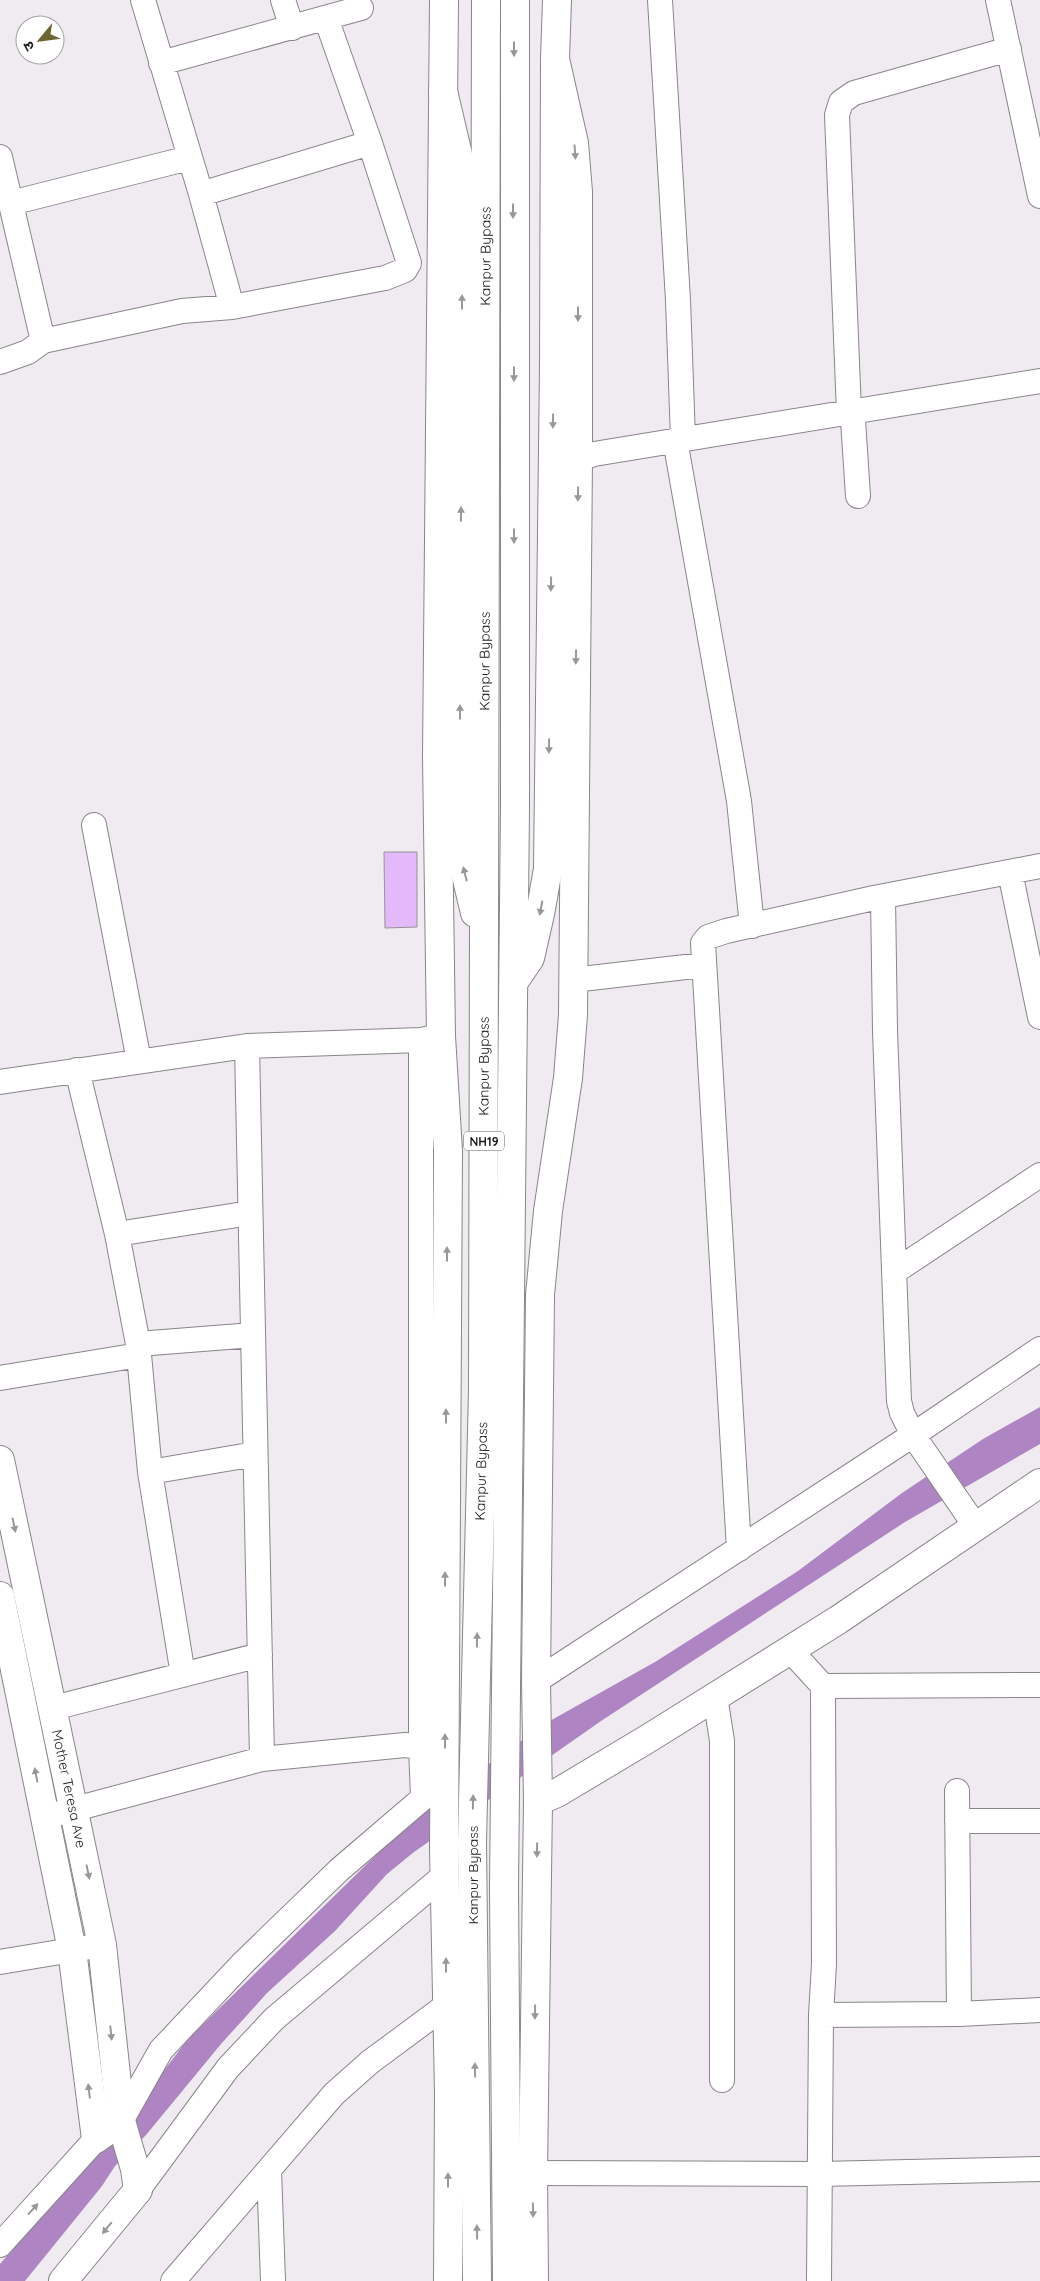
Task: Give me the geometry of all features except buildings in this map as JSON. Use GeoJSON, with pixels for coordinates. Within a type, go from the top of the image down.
{"type":"FeatureCollection","features":[{"type":"Feature","properties":{"kind":"main road"},"geometry":{"type":"LineString","coordinates":[[444,0],[437,756],[431,1038],[448,1152],[438,1789],[445,1861],[448,2281]]}},
{"type":"Feature","properties":{"kind":"main road","name":"Kanpur Bypass"},"geometry":{"type":"LineString","coordinates":[[477,2281],[472,1842],[483,1390],[486,0]]}},
{"type":"Feature","properties":{"kind":"main road","name":"Kanpur Bypass"},"geometry":{"type":"LineString","coordinates":[[507,2281],[504,1888],[515,806],[515,0]]}},
{"type":"Feature","properties":{"kind":"main road"},"geometry":{"type":"LineString","coordinates":[[512,983],[530,958],[548,869],[557,0]]}},
{"type":"Feature","properties":{"kind":"main road"},"geometry":{"type":"LineString","coordinates":[[534,2281],[533,2173],[538,1793],[536,1681],[540,1295],[548,1211],[568,1078],[573,1015],[578,459],[578,192],[574,143],[555,59]]}},
{"type":"Feature","properties":{"kind":"main road"},"geometry":{"type":"LineString","coordinates":[[443,91],[458,155],[461,196],[460,850],[485,955]]}},
{"type":"Feature","properties":{"kind":"main road","name":"Mother Teresa Ave"},"geometry":{"type":"LineString","coordinates":[[0,1460],[75,1809],[102,1945],[122,2125],[136,2180]]}},
{"type":"Feature","properties":{"kind":"main road"},"geometry":{"type":"LineString","coordinates":[[538,1793],[557,1793],[790,1650],[1040,1483]]}},
{"type":"Feature","properties":{"kind":"main road"},"geometry":{"type":"LineString","coordinates":[[0,1596],[72,1950],[96,2139],[122,2125]]}},
{"type":"Feature","properties":{"kind":"main road"},"geometry":{"type":"LineString","coordinates":[[64,2281],[136,2180]]}},
{"type":"Feature","properties":{"kind":"street"},"geometry":{"type":"LineString","coordinates":[[143,0],[201,194],[232,307]]}},
{"type":"Feature","properties":{"kind":"street"},"geometry":{"type":"LineString","coordinates":[[283,0],[292,28]]}},
{"type":"Feature","properties":{"kind":"street"},"geometry":{"type":"LineString","coordinates":[[660,0],[678,300],[679,439],[739,801],[752,926]]}},
{"type":"Feature","properties":{"kind":"street"},"geometry":{"type":"LineString","coordinates":[[998,0],[1040,196]]}},
{"type":"Feature","properties":{"kind":"street"},"geometry":{"type":"LineString","coordinates":[[161,63],[361,8]]}},
{"type":"Feature","properties":{"kind":"street"},"geometry":{"type":"LineString","coordinates":[[0,362],[28,352],[43,341],[182,311],[232,307],[385,278],[405,270],[409,263],[370,143],[326,18]]}},
{"type":"Feature","properties":{"kind":"street"},"geometry":{"type":"LineString","coordinates":[[858,496],[854,420],[849,412],[837,115],[841,102],[854,92],[1009,49]]}},
{"type":"Feature","properties":{"kind":"street"},"geometry":{"type":"LineString","coordinates":[[201,194],[370,143]]}},
{"type":"Feature","properties":{"kind":"street"},"geometry":{"type":"LineString","coordinates":[[0,157],[43,341]]}},
{"type":"Feature","properties":{"kind":"street"},"geometry":{"type":"LineString","coordinates":[[11,203],[189,158]]}},
{"type":"Feature","properties":{"kind":"street"},"geometry":{"type":"LineString","coordinates":[[578,459],[594,454],[679,439],[1040,381]]}},
{"type":"Feature","properties":{"kind":"street"},"geometry":{"type":"LineString","coordinates":[[94,825],[139,1061]]}},
{"type":"Feature","properties":{"kind":"street"},"geometry":{"type":"LineString","coordinates":[[739,1549],[703,943],[708,937],[752,926],[883,897],[1040,866]]}},
{"type":"Feature","properties":{"kind":"street"},"geometry":{"type":"LineString","coordinates":[[1010,872],[1040,1017]]}},
{"type":"Feature","properties":{"kind":"street"},"geometry":{"type":"LineString","coordinates":[[883,897],[899,1401],[902,1413],[913,1435],[976,1527]]}},
{"type":"Feature","properties":{"kind":"street"},"geometry":{"type":"LineString","coordinates":[[573,980],[703,965]]}},
{"type":"Feature","properties":{"kind":"street"},"geometry":{"type":"LineString","coordinates":[[0,1082],[246,1046],[431,1038],[421,1747],[438,1789],[332,1876],[244,1962],[161,2050],[122,2125]]}},
{"type":"Feature","properties":{"kind":"street"},"geometry":{"type":"LineString","coordinates":[[246,1046],[262,1759]]}},
{"type":"Feature","properties":{"kind":"street"},"geometry":{"type":"LineString","coordinates":[[77,1070],[117,1234],[138,1349],[150,1472],[183,1675]]}},
{"type":"Feature","properties":{"kind":"street"},"geometry":{"type":"LineString","coordinates":[[894,1272],[1040,1175]]}},
{"type":"Feature","properties":{"kind":"street"},"geometry":{"type":"LineString","coordinates":[[117,1234],[250,1213]]}},
{"type":"Feature","properties":{"kind":"street"},"geometry":{"type":"LineString","coordinates":[[0,1378],[138,1349],[253,1335]]}},
{"type":"Feature","properties":{"kind":"street"},"geometry":{"type":"LineString","coordinates":[[536,1681],[913,1435],[1040,1349]]}},
{"type":"Feature","properties":{"kind":"street"},"geometry":{"type":"LineString","coordinates":[[150,1472],[255,1454]]}},
{"type":"Feature","properties":{"kind":"street"},"geometry":{"type":"LineString","coordinates":[[790,1650],[823,1686],[824,1964],[821,2015],[819,2281]]}},
{"type":"Feature","properties":{"kind":"street"},"geometry":{"type":"LineString","coordinates":[[53,1708],[260,1655]]}},
{"type":"Feature","properties":{"kind":"street"},"geometry":{"type":"LineString","coordinates":[[823,1686],[1040,1685]]}},
{"type":"Feature","properties":{"kind":"street"},"geometry":{"type":"LineString","coordinates":[[715,1696],[722,1741],[722,2080]]}},
{"type":"Feature","properties":{"kind":"street"},"geometry":{"type":"LineString","coordinates":[[45,1817],[262,1759],[405,1745],[421,1747]]}},
{"type":"Feature","properties":{"kind":"street"},"geometry":{"type":"LineString","coordinates":[[957,1791],[958,2014]]}},
{"type":"Feature","properties":{"kind":"street"},"geometry":{"type":"LineString","coordinates":[[957,1821],[1040,1820]]}},
{"type":"Feature","properties":{"kind":"street"},"geometry":{"type":"LineString","coordinates":[[136,2180],[228,2068],[274,2019],[445,1861]]}},
{"type":"Feature","properties":{"kind":"street"},"geometry":{"type":"LineString","coordinates":[[0,1962],[102,1945]]}},
{"type":"Feature","properties":{"kind":"street"},"geometry":{"type":"LineString","coordinates":[[173,2281],[334,2094],[370,2062],[447,2005]]}},
{"type":"Feature","properties":{"kind":"street"},"geometry":{"type":"LineString","coordinates":[[821,2015],[958,2014],[1040,2010]]}},
{"type":"Feature","properties":{"kind":"street"},"geometry":{"type":"LineString","coordinates":[[0,2245],[96,2139]]}},
{"type":"Feature","properties":{"kind":"street"},"geometry":{"type":"LineString","coordinates":[[533,2173],[820,2174],[1040,2169]]}},
{"type":"Feature","properties":{"kind":"street"},"geometry":{"type":"LineString","coordinates":[[269,2170],[274,2281]]}},
{"type":"Feature","properties":{"kind":"shaded area"},"geometry":{"type":"Polygon","coordinates":[[[1040,1407],[1040,1444],[905,1522],[601,1721],[414,1852],[387,1874],[335,1931],[267,1993],[221,2044],[146,2135],[115,2166],[102,2186],[25,2281],[0,2281],[0,2264],[149,2090],[188,2039],[418,1814],[548,1722],[655,1662],[798,1571],[902,1493],[983,1439],[1040,1407]]]}}]}
